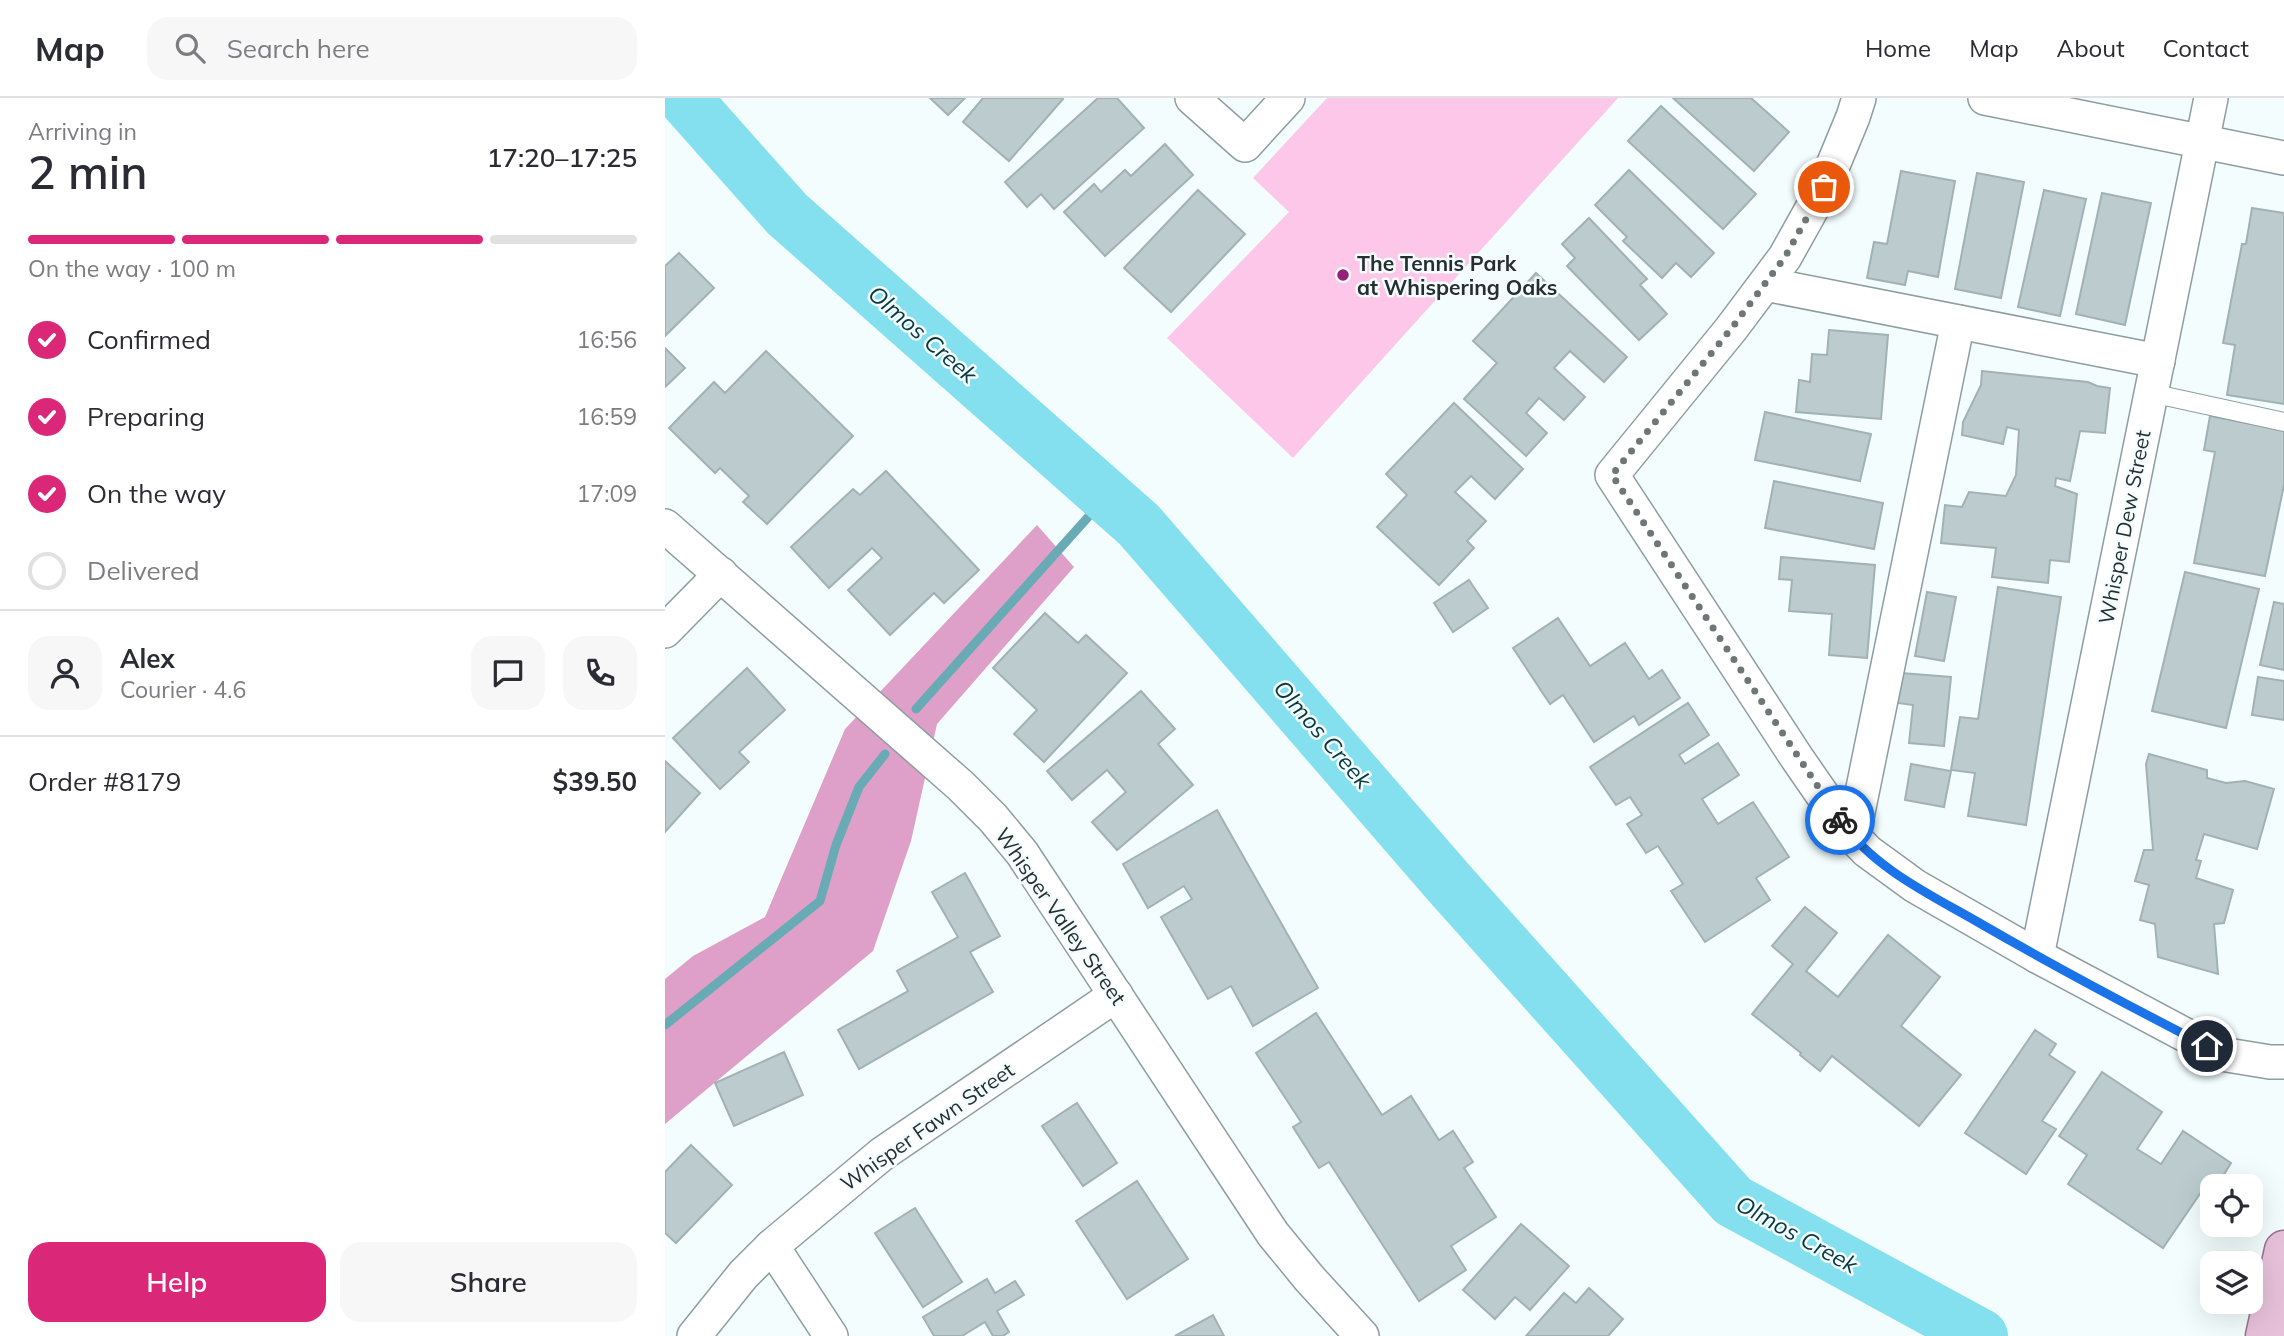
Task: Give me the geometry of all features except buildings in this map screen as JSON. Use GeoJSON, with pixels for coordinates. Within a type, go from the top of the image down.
{"type":"FeatureCollection","features":[{"type":"Feature","properties":{"kind":"main road"},"geometry":{"type":"LineString","coordinates":[[2265,1336],[2284,1250]]}},
{"type":"Feature","properties":{"kind":"street"},"geometry":{"type":"LineString","coordinates":[[1192,98],[1245,145],[1287,98]]}},
{"type":"Feature","properties":{"kind":"street"},"geometry":{"type":"LineString","coordinates":[[1859,98],[1824,187],[1785,257],[1612,475],[1797,758],[1853,837],[1890,869],[1915,886],[2036,956],[2221,1054],[2284,1062]]}},
{"type":"Feature","properties":{"kind":"street"},"geometry":{"type":"LineString","coordinates":[[1985,98],[2284,158]]}},
{"type":"Feature","properties":{"kind":"street","name":"Whisper Dew Street"},"geometry":{"type":"LineString","coordinates":[[2036,956],[2211,98]]}},
{"type":"Feature","properties":{"kind":"street"},"geometry":{"type":"LineString","coordinates":[[1765,284],[2158,361]]}},
{"type":"Feature","properties":{"kind":"street"},"geometry":{"type":"LineString","coordinates":[[1853,837],[1958,322]]}},
{"type":"Feature","properties":{"kind":"street","name":"Whisper Valley Street"},"geometry":{"type":"LineString","coordinates":[[665,526],[961,786],[993,818],[1022,853],[1273,1234],[1362,1336]]}},
{"type":"Feature","properties":{"kind":"street"},"geometry":{"type":"LineString","coordinates":[[665,631],[720,574]]}},
{"type":"Feature","properties":{"kind":"street","name":"Whisper Fawn Street"},"geometry":{"type":"LineString","coordinates":[[694,1336],[743,1275],[772,1246],[882,1154],[1116,995]]}},
{"type":"Feature","properties":{"kind":"street"},"geometry":{"type":"LineString","coordinates":[[772,1246],[831,1336]]}},
{"type":"Feature","properties":{"kind":"lane"},"geometry":{"type":"LineString","coordinates":[[2151,393],[2284,422]]}},
{"type":"Feature","properties":{"kind":"shaded area","name":"The Tennis Park at Whispering Oaks"},"geometry":{"type":"Polygon","coordinates":[[[1327,98],[1618,98],[1293,458],[1167,338],[1289,212],[1253,178],[1327,98]]]}},
{"type":"Feature","properties":{"kind":"shaded area"},"geometry":{"type":"Polygon","coordinates":[[[1037,525],[1074,567],[937,724],[911,841],[873,951],[665,1124],[665,979],[693,956],[765,917],[845,729],[1037,525]]]}},
{"type":"Feature","properties":{"kind":"waterway","name":"Olmos Creek"},"geometry":{"type":"LineString","coordinates":[[684,98],[787,214],[1139,525],[1449,883],[1733,1201],[1981,1336]]}},
{"type":"Feature","properties":{"kind":"waterway"},"geometry":{"type":"LineString","coordinates":[[916,709],[1107,496]]}},
{"type":"Feature","properties":{"kind":"waterway"},"geometry":{"type":"LineString","coordinates":[[665,1025],[820,901],[836,845],[859,787],[885,754]]}},
{"type":"Feature","properties":{"kind":"way so far"},"geometry":{"type":"LineString","coordinates":[[1824,187],[1785,257],[1731,329],[1612,475],[1840,820]]}},
{"type":"Feature","properties":{"kind":"place","name":"The Tennis Park at Whispering Oaks"},"geometry":{"type":"Point","coordinates":[1343,275]}},
{"type":"Feature","properties":{"kind":"route"},"geometry":{"type":"LineString","coordinates":[[1840,820],[1867,851],[1915,886],[2036,956],[2207,1046]]}}]}
